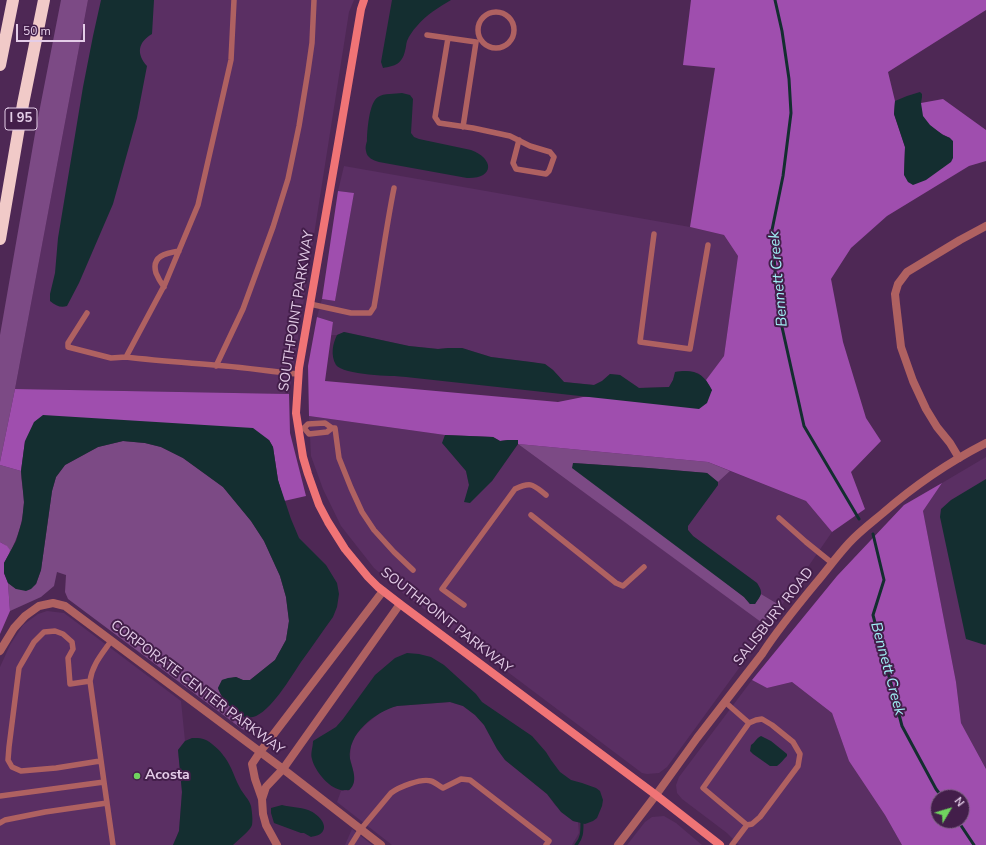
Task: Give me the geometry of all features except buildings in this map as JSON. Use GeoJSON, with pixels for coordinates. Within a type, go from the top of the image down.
{"type":"FeatureCollection","features":[{"type":"Feature","properties":{"kind":"highway"},"geometry":{"type":"LineString","coordinates":[[0,64],[13,0]]}},
{"type":"Feature","properties":{"kind":"highway","name":"I 95"},"geometry":{"type":"LineString","coordinates":[[0,239],[23,104],[44,0]]}},
{"type":"Feature","properties":{"kind":"main road","name":"SOUTHPOINT PARKWAY"},"geometry":{"type":"LineString","coordinates":[[364,0],[361,9],[298,374],[296,413],[301,428],[303,457],[319,505],[345,549],[368,577],[383,591],[656,795],[720,845]]}},
{"type":"Feature","properties":{"kind":"street"},"geometry":{"type":"LineString","coordinates":[[958,458],[950,443],[937,427],[926,409],[913,381],[902,347],[895,294],[898,284],[907,272],[986,226]]}},
{"type":"Feature","properties":{"kind":"street","name":"SALISBURY ROAD"},"geometry":{"type":"LineString","coordinates":[[618,845],[737,688],[769,642],[850,542],[899,499],[930,475],[986,443]]}},
{"type":"Feature","properties":{"kind":"street"},"geometry":{"type":"LineString","coordinates":[[277,845],[266,824],[263,814],[262,799],[255,780],[252,764],[383,591]]}},
{"type":"Feature","properties":{"kind":"street","name":"CORPORATE CENTER PARKWAY"},"geometry":{"type":"LineString","coordinates":[[0,650],[14,628],[25,616],[38,606],[53,603],[65,606],[283,769],[381,845]]}},
{"type":"Feature","properties":{"kind":"street"},"geometry":{"type":"LineString","coordinates":[[262,799],[266,787],[283,769],[400,604]]}},
{"type":"Feature","properties":{"kind":"lane"},"geometry":{"type":"LineString","coordinates":[[126,357],[164,287],[198,205],[231,60],[234,0]]}},
{"type":"Feature","properties":{"kind":"lane"},"geometry":{"type":"LineString","coordinates":[[216,366],[243,309],[273,227],[288,179],[308,71],[312,42],[314,0]]}},
{"type":"Feature","properties":{"kind":"lane"},"geometry":{"type":"LineString","coordinates":[[427,35],[479,40],[490,46],[496,47],[507,44],[511,40],[514,34],[513,22],[505,14],[500,12],[488,14],[481,22],[479,27],[479,40],[463,126]]}},
{"type":"Feature","properties":{"kind":"lane"},"geometry":{"type":"LineString","coordinates":[[448,38],[435,117],[439,123],[463,126],[510,136],[519,140],[530,146],[550,152],[554,157],[549,171],[546,174],[516,169],[513,163],[519,140]]}},
{"type":"Feature","properties":{"kind":"lane"},"geometry":{"type":"LineString","coordinates":[[310,304],[351,313],[370,313],[374,307],[394,188]]}},
{"type":"Feature","properties":{"kind":"lane"},"geometry":{"type":"LineString","coordinates":[[654,234],[640,342],[690,349],[708,245]]}},
{"type":"Feature","properties":{"kind":"lane"},"geometry":{"type":"LineString","coordinates":[[164,287],[156,274],[155,269],[158,259],[162,255],[179,251]]}},
{"type":"Feature","properties":{"kind":"lane"},"geometry":{"type":"LineString","coordinates":[[87,313],[68,343],[68,347],[111,358],[126,357],[298,374]]}},
{"type":"Feature","properties":{"kind":"lane"},"geometry":{"type":"LineString","coordinates":[[332,428],[327,432],[309,434],[301,428],[308,424],[325,423],[332,428],[335,428],[339,458],[362,512],[374,530],[413,570]]}},
{"type":"Feature","properties":{"kind":"lane"},"geometry":{"type":"LineString","coordinates":[[464,605],[442,589],[515,489],[524,485],[532,485],[546,495]]}},
{"type":"Feature","properties":{"kind":"lane"},"geometry":{"type":"LineString","coordinates":[[531,515],[616,583],[623,586],[644,567]]}},
{"type":"Feature","properties":{"kind":"lane"},"geometry":{"type":"LineString","coordinates":[[779,518],[832,563]]}},
{"type":"Feature","properties":{"kind":"lane"},"geometry":{"type":"LineString","coordinates":[[90,681],[70,684],[68,658],[73,649],[72,642],[63,634],[54,631],[44,632],[34,642],[19,668],[8,760],[12,766],[21,771],[56,768],[100,761]]}},
{"type":"Feature","properties":{"kind":"lane"},"geometry":{"type":"LineString","coordinates":[[111,641],[95,664],[91,672],[90,681],[100,761],[113,845]]}},
{"type":"Feature","properties":{"kind":"lane"},"geometry":{"type":"LineString","coordinates":[[725,702],[749,723]]}},
{"type":"Feature","properties":{"kind":"lane"},"geometry":{"type":"LineString","coordinates":[[732,845],[747,825],[752,824],[760,817],[798,766],[800,754],[793,742],[762,719],[749,723],[702,788],[747,825]]}},
{"type":"Feature","properties":{"kind":"lane"},"geometry":{"type":"LineString","coordinates":[[351,845],[361,829],[391,793],[397,789],[421,780],[432,781],[443,788],[461,779],[470,780],[549,841],[546,845]]}},
{"type":"Feature","properties":{"kind":"lane"},"geometry":{"type":"LineString","coordinates":[[0,796],[104,782]]}},
{"type":"Feature","properties":{"kind":"lane"},"geometry":{"type":"LineString","coordinates":[[0,823],[5,820],[45,812],[107,804]]}},
{"type":"Feature","properties":{"kind":"shaded area"},"geometry":{"type":"Polygon","coordinates":[[[61,0],[88,0],[0,462],[0,335],[36,128],[61,0]]]}},
{"type":"Feature","properties":{"kind":"shaded area"},"geometry":{"type":"Polygon","coordinates":[[[88,0],[354,0],[349,12],[289,394],[15,389],[88,0]]]}},
{"type":"Feature","properties":{"kind":"shaded area"},"geometry":{"type":"Polygon","coordinates":[[[101,0],[154,0],[152,34],[141,44],[140,48],[141,57],[147,66],[137,118],[113,204],[79,283],[67,306],[61,307],[50,301],[50,294],[55,273],[58,238],[83,87],[101,0]]]}},
{"type":"Feature","properties":{"kind":"shaded area"},"geometry":{"type":"Polygon","coordinates":[[[392,0],[451,0],[437,8],[414,29],[408,39],[404,55],[400,62],[383,68],[381,62],[392,0]]]}},
{"type":"Feature","properties":{"kind":"shaded area"},"geometry":{"type":"Polygon","coordinates":[[[691,0],[986,0],[986,10],[888,72],[895,101],[894,114],[905,147],[904,175],[950,138],[930,126],[922,115],[921,103],[943,99],[986,130],[986,161],[969,166],[887,216],[851,248],[831,279],[843,342],[866,418],[881,441],[851,472],[865,509],[832,532],[806,501],[708,462],[518,444],[517,440],[500,441],[493,437],[445,435],[309,416],[308,366],[317,317],[333,322],[325,381],[558,402],[583,397],[712,391],[706,380],[724,356],[738,256],[724,235],[690,227],[715,68],[683,65],[691,0]]]}},
{"type":"Feature","properties":{"kind":"shaded area"},"geometry":{"type":"Polygon","coordinates":[[[920,92],[922,94],[921,103],[923,116],[930,125],[953,141],[953,158],[951,162],[926,180],[913,185],[908,182],[904,175],[905,147],[894,114],[895,101],[920,92]]]}},
{"type":"Feature","properties":{"kind":"shaded area"},"geometry":{"type":"Polygon","coordinates":[[[402,93],[410,95],[413,99],[411,133],[414,137],[471,150],[484,158],[488,168],[486,172],[476,177],[467,178],[379,162],[369,157],[366,147],[367,131],[372,105],[380,96],[402,93]]]}},
{"type":"Feature","properties":{"kind":"shaded area"},"geometry":{"type":"Polygon","coordinates":[[[344,166],[690,227],[724,235],[738,256],[724,356],[706,380],[698,373],[683,371],[676,372],[669,387],[639,388],[620,375],[610,374],[602,381],[594,385],[564,382],[545,364],[491,357],[462,348],[438,349],[409,346],[344,332],[337,335],[331,335],[333,322],[317,317],[322,299],[335,301],[354,193],[338,191],[344,166]]]}},
{"type":"Feature","properties":{"kind":"shaded area"},"geometry":{"type":"Polygon","coordinates":[[[338,191],[354,193],[335,301],[322,299],[338,191]]]}},
{"type":"Feature","properties":{"kind":"shaded area"},"geometry":{"type":"Polygon","coordinates":[[[344,332],[409,346],[438,349],[462,348],[491,357],[545,364],[564,382],[594,385],[602,381],[610,374],[620,375],[639,388],[669,387],[675,372],[688,371],[702,376],[712,390],[707,403],[699,409],[358,373],[340,368],[334,361],[334,342],[337,335],[344,332]]]}},
{"type":"Feature","properties":{"kind":"shaded area"},"geometry":{"type":"Polygon","coordinates":[[[15,389],[289,394],[290,433],[306,496],[284,501],[278,480],[273,447],[269,440],[25,441],[21,471],[0,465],[15,389]]]}},
{"type":"Feature","properties":{"kind":"shaded area"},"geometry":{"type":"Polygon","coordinates":[[[43,415],[253,428],[269,440],[273,447],[278,480],[299,538],[326,565],[337,583],[339,594],[337,607],[333,617],[280,694],[260,714],[253,717],[248,717],[237,713],[227,704],[218,688],[222,680],[228,678],[236,677],[243,680],[250,680],[275,660],[286,640],[289,621],[286,597],[280,576],[264,541],[251,521],[223,487],[183,458],[161,447],[145,443],[123,441],[98,447],[65,465],[56,477],[52,491],[41,570],[36,584],[31,589],[26,591],[16,589],[8,583],[4,573],[4,563],[16,541],[22,521],[24,502],[21,471],[25,441],[34,422],[43,415]]]}},
{"type":"Feature","properties":{"kind":"shaded area"},"geometry":{"type":"Polygon","coordinates":[[[309,416],[445,435],[443,443],[466,471],[469,485],[465,502],[492,481],[518,444],[769,627],[667,767],[659,773],[642,773],[404,594],[374,568],[341,526],[323,489],[311,456],[309,416]]]}},
{"type":"Feature","properties":{"kind":"shaded area"},"geometry":{"type":"Polygon","coordinates":[[[445,435],[493,437],[500,441],[518,440],[518,444],[492,481],[470,503],[464,502],[469,485],[466,471],[442,443],[445,435]]]}},
{"type":"Feature","properties":{"kind":"shaded area"},"geometry":{"type":"Polygon","coordinates":[[[123,441],[145,443],[161,447],[183,458],[223,487],[251,521],[264,541],[280,576],[286,597],[289,621],[286,640],[275,660],[250,680],[243,680],[236,677],[222,680],[218,688],[228,705],[243,716],[248,732],[68,599],[65,592],[66,575],[57,572],[54,586],[41,597],[10,611],[8,583],[16,589],[36,584],[41,570],[52,491],[56,477],[65,465],[98,447],[123,441]]]}},
{"type":"Feature","properties":{"kind":"shaded area"},"geometry":{"type":"Polygon","coordinates":[[[518,444],[708,462],[730,471],[718,482],[707,473],[573,463],[744,597],[750,604],[755,604],[761,594],[781,606],[770,617],[761,622],[518,444]]]}},
{"type":"Feature","properties":{"kind":"shaded area"},"geometry":{"type":"Polygon","coordinates":[[[986,457],[986,769],[961,723],[956,682],[923,511],[942,483],[986,457]]]}},
{"type":"Feature","properties":{"kind":"shaded area"},"geometry":{"type":"Polygon","coordinates":[[[573,463],[707,473],[718,482],[718,485],[688,526],[688,530],[693,536],[757,583],[761,594],[755,604],[750,604],[744,597],[572,468],[573,463]]]}},
{"type":"Feature","properties":{"kind":"shaded area"},"geometry":{"type":"Polygon","coordinates":[[[0,465],[21,471],[24,495],[21,523],[15,542],[9,554],[8,548],[0,542],[0,465]]]}},
{"type":"Feature","properties":{"kind":"shaded area"},"geometry":{"type":"Polygon","coordinates":[[[730,471],[806,501],[832,532],[781,606],[761,594],[761,590],[757,583],[693,536],[688,530],[687,526],[718,485],[718,482],[730,471]]]}},
{"type":"Feature","properties":{"kind":"shaded area"},"geometry":{"type":"Polygon","coordinates":[[[986,479],[985,645],[966,639],[940,517],[941,509],[951,500],[986,479]]]}},
{"type":"Feature","properties":{"kind":"shaded area"},"geometry":{"type":"Polygon","coordinates":[[[942,483],[923,511],[956,682],[961,723],[986,769],[986,845],[902,845],[885,815],[849,761],[832,713],[792,682],[767,688],[752,680],[837,576],[904,505],[942,483]]]}},
{"type":"Feature","properties":{"kind":"shaded area"},"geometry":{"type":"Polygon","coordinates":[[[0,542],[7,546],[10,550],[4,563],[4,573],[8,583],[10,611],[0,634],[0,542]]]}},
{"type":"Feature","properties":{"kind":"shaded area"},"geometry":{"type":"Polygon","coordinates":[[[47,611],[64,613],[181,701],[185,741],[178,750],[182,792],[179,831],[173,845],[0,845],[0,667],[10,645],[23,625],[38,614],[47,611]]]}},
{"type":"Feature","properties":{"kind":"shaded area"},"geometry":{"type":"Polygon","coordinates":[[[407,653],[431,657],[444,665],[476,694],[482,702],[532,736],[546,752],[560,772],[571,780],[596,788],[600,791],[603,800],[597,818],[585,824],[573,821],[561,812],[547,794],[505,760],[497,749],[484,725],[475,715],[463,706],[450,702],[397,706],[380,713],[364,725],[353,741],[350,750],[350,759],[354,781],[350,790],[340,790],[335,788],[325,780],[320,775],[311,757],[313,741],[336,727],[375,675],[395,658],[407,653]]]}},
{"type":"Feature","properties":{"kind":"shaded area"},"geometry":{"type":"Polygon","coordinates":[[[752,680],[767,688],[792,682],[832,713],[849,761],[885,815],[902,845],[739,845],[727,833],[682,799],[677,793],[676,785],[679,777],[752,680]]]}},
{"type":"Feature","properties":{"kind":"shaded area"},"geometry":{"type":"Polygon","coordinates":[[[450,702],[463,706],[475,715],[484,725],[497,749],[505,760],[547,794],[555,805],[573,821],[578,822],[579,833],[572,845],[392,845],[337,802],[341,791],[349,790],[354,782],[354,774],[350,758],[351,746],[355,736],[365,725],[381,712],[389,708],[397,706],[450,702]]]}},
{"type":"Feature","properties":{"kind":"shaded area"},"geometry":{"type":"Polygon","coordinates":[[[761,736],[771,741],[787,754],[787,756],[777,766],[770,766],[750,751],[751,745],[761,736]]]}},
{"type":"Feature","properties":{"kind":"shaded area"},"geometry":{"type":"Polygon","coordinates":[[[192,738],[205,739],[215,746],[227,761],[241,790],[250,803],[252,825],[233,845],[173,845],[179,831],[182,792],[178,750],[185,741],[192,738]]]}},
{"type":"Feature","properties":{"kind":"shaded area"},"geometry":{"type":"Polygon","coordinates":[[[282,805],[311,811],[322,821],[324,825],[323,831],[311,837],[304,833],[274,823],[271,808],[282,805]]]}},
{"type":"Feature","properties":{"kind":"shaded area"},"geometry":{"type":"Polygon","coordinates":[[[664,816],[676,823],[702,845],[627,845],[645,822],[652,817],[664,816]]]}},
{"type":"Feature","properties":{"kind":"shaded area"},"geometry":{"type":"Polygon","coordinates":[[[352,829],[372,845],[345,845],[352,829]]]}},
{"type":"Feature","properties":{"kind":"waterway","name":"Bennett Creek"},"geometry":{"type":"LineString","coordinates":[[775,0],[782,31],[789,79],[791,113],[783,176],[772,230],[778,309],[804,426],[859,519]]}},
{"type":"Feature","properties":{"kind":"waterway","name":"Bennett Creek"},"geometry":{"type":"LineString","coordinates":[[873,534],[884,580],[873,615],[902,726],[936,789]]}},
{"type":"Feature","properties":{"kind":"waterway"},"geometry":{"type":"LineString","coordinates":[[576,845],[581,835],[582,823]]}},
{"type":"Feature","properties":{"kind":"waterway","name":"Bennett Creek"},"geometry":{"type":"LineString","coordinates":[[963,829],[974,845]]}},
{"type":"Feature","properties":{"kind":"place","name":"Acosta"},"geometry":{"type":"Point","coordinates":[137,776]}}]}
